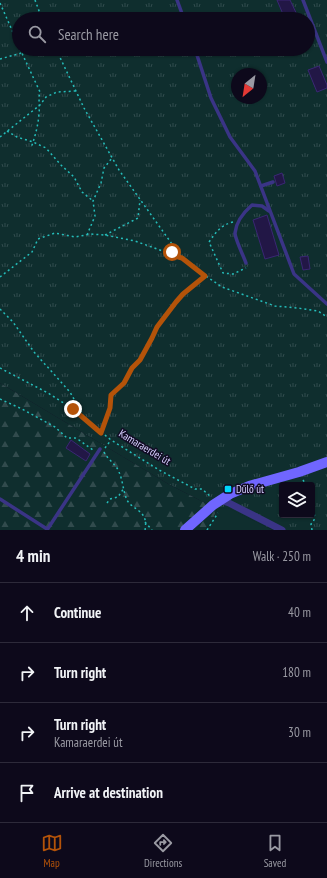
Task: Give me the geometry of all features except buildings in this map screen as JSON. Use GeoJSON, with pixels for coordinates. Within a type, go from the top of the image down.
{"type":"FeatureCollection","features":[{"type":"Feature","properties":{"kind":"street"},"geometry":{"type":"LineString","coordinates":[[185,530],[220,500],[230,494],[249,486],[299,472],[327,462]]}},
{"type":"Feature","properties":{"kind":"street"},"geometry":{"type":"LineString","coordinates":[[220,500],[229,503],[282,530]]}},
{"type":"Feature","properties":{"kind":"lane"},"geometry":{"type":"LineString","coordinates":[[177,0],[181,12]]}},
{"type":"Feature","properties":{"kind":"lane"},"geometry":{"type":"LineString","coordinates":[[303,0],[308,12]]}},
{"type":"Feature","properties":{"kind":"lane"},"geometry":{"type":"LineString","coordinates":[[315,31],[327,62]]}},
{"type":"Feature","properties":{"kind":"lane"},"geometry":{"type":"LineString","coordinates":[[196,56],[211,98],[230,137],[255,170],[294,274],[327,304]]}},
{"type":"Feature","properties":{"kind":"lane"},"geometry":{"type":"LineString","coordinates":[[261,186],[273,182]]}},
{"type":"Feature","properties":{"kind":"lane"},"geometry":{"type":"LineString","coordinates":[[246,264],[235,233],[239,221],[245,211],[252,205],[262,206],[270,211]]}},
{"type":"Feature","properties":{"kind":"lane"},"geometry":{"type":"LineString","coordinates":[[0,499],[47,530],[99,450]]}},
{"type":"Feature","properties":{"kind":"path"},"geometry":{"type":"LineString","coordinates":[[35,0],[39,12]]}},
{"type":"Feature","properties":{"kind":"path"},"geometry":{"type":"LineString","coordinates":[[0,3],[12,30]]}},
{"type":"Feature","properties":{"kind":"path"},"geometry":{"type":"LineString","coordinates":[[0,59],[12,55]]}},
{"type":"Feature","properties":{"kind":"path"},"geometry":{"type":"LineString","coordinates":[[24,56],[40,92],[38,98],[40,105],[38,127],[31,148]]}},
{"type":"Feature","properties":{"kind":"path"},"geometry":{"type":"LineString","coordinates":[[59,56],[84,108],[119,170],[182,258],[222,287],[275,306],[318,311],[327,317]]}},
{"type":"Feature","properties":{"kind":"path"},"geometry":{"type":"LineString","coordinates":[[0,137],[40,105],[46,97],[56,92],[76,91]]}},
{"type":"Feature","properties":{"kind":"path"},"geometry":{"type":"LineString","coordinates":[[7,131],[17,137],[46,148],[74,177],[82,192],[94,201]]}},
{"type":"Feature","properties":{"kind":"path"},"geometry":{"type":"LineString","coordinates":[[87,235],[95,216],[94,201],[101,184],[104,168],[112,158]]}},
{"type":"Feature","properties":{"kind":"path"},"geometry":{"type":"LineString","coordinates":[[106,235],[138,218],[140,199]]}},
{"type":"Feature","properties":{"kind":"path"},"geometry":{"type":"LineString","coordinates":[[239,221],[225,224],[215,233],[209,242],[223,273],[233,274],[246,269],[246,264]]}},
{"type":"Feature","properties":{"kind":"path"},"geometry":{"type":"LineString","coordinates":[[0,277],[32,252],[38,239],[55,233],[75,237],[87,235],[106,235],[135,241],[182,258]]}},
{"type":"Feature","properties":{"kind":"path"},"geometry":{"type":"LineString","coordinates":[[168,254],[172,252],[173,244]]}},
{"type":"Feature","properties":{"kind":"path"},"geometry":{"type":"LineString","coordinates":[[101,433],[110,408],[111,395],[124,383],[132,368],[140,360],[157,327],[176,302],[183,294],[205,276]]}},
{"type":"Feature","properties":{"kind":"path"},"geometry":{"type":"LineString","coordinates":[[0,309],[14,322],[34,352],[70,392],[86,421]]}},
{"type":"Feature","properties":{"kind":"path","name":"Kamaraerdei út"},"geometry":{"type":"LineString","coordinates":[[0,368],[48,393],[73,409],[101,433],[158,470],[195,489],[202,489],[211,497],[220,500]]}},
{"type":"Feature","properties":{"kind":"path"},"geometry":{"type":"LineString","coordinates":[[0,399],[22,408],[55,427],[67,438],[79,440],[91,449],[99,450]]}},
{"type":"Feature","properties":{"kind":"path"},"geometry":{"type":"LineString","coordinates":[[111,440],[107,447],[103,449],[107,458],[119,471],[127,501],[142,512],[145,522],[145,530]]}},
{"type":"Feature","properties":{"kind":"path"},"geometry":{"type":"LineString","coordinates":[[107,503],[110,499],[118,497],[124,488]]}},
{"type":"Feature","properties":{"kind":"path"},"geometry":{"type":"LineString","coordinates":[[207,530],[219,511]]}},
{"type":"Feature","properties":{"kind":"path"},"geometry":{"type":"LineString","coordinates":[[312,530],[312,524],[315,518]]}},
{"type":"Feature","properties":{"kind":"path"},"geometry":{"type":"LineString","coordinates":[[145,522],[152,530]]}},
{"type":"Feature","properties":{"kind":"green space"},"geometry":{"type":"Polygon","coordinates":[[[0,0],[327,0],[327,530],[273,530],[228,509],[217,509],[170,485],[0,383],[0,0]]]}},
{"type":"Feature","properties":{"kind":"green space"},"geometry":{"type":"Polygon","coordinates":[[[0,383],[170,485],[217,509],[213,519],[205,530],[0,530],[0,383]]]}},
{"type":"Feature","properties":{"kind":"green space"},"geometry":{"type":"Polygon","coordinates":[[[228,508],[273,530],[205,530],[213,519],[217,509],[228,508]]]}},
{"type":"Feature","properties":{"kind":"place","name":"Dűlő út"},"geometry":{"type":"Point","coordinates":[228,489]}},
{"type":"Feature","properties":{"kind":"route"},"geometry":{"type":"LineString","coordinates":[[73,409],[101,433],[109,412],[111,395],[124,383],[132,368],[140,360],[160,322],[183,294],[205,276],[182,258],[168,254],[172,252]]}}]}
